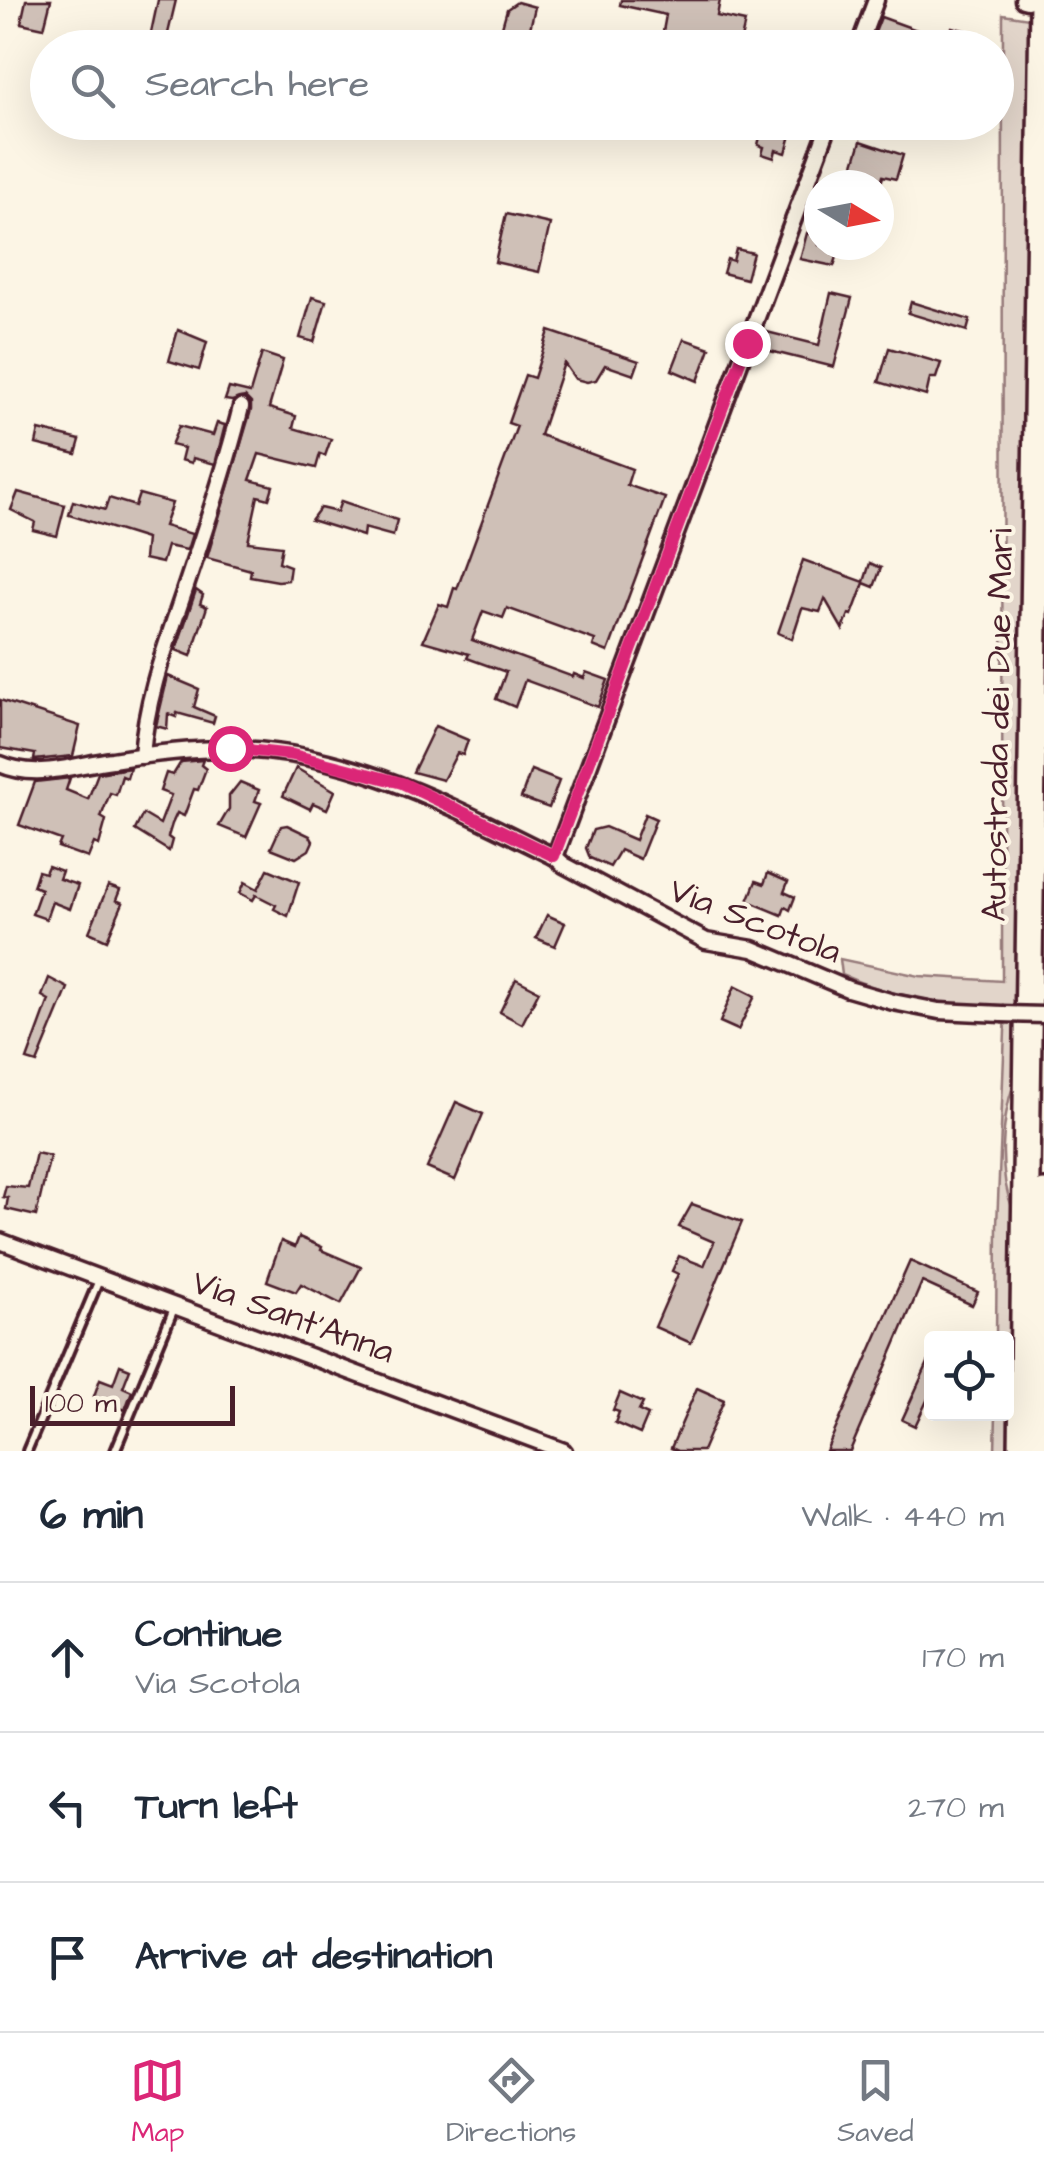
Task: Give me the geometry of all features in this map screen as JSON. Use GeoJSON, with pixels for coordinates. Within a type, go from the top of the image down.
{"type":"FeatureCollection","features":[{"type":"Feature","properties":{"kind":"highway","name":"Autostrada dei Due Mari"},"geometry":{"type":"LineString","coordinates":[[1022,1451],[1044,0]]}},
{"type":"Feature","properties":{"kind":"highway"},"geometry":{"type":"LineString","coordinates":[[1040,1451],[1044,1193]]}},
{"type":"Feature","properties":{"kind":"street"},"geometry":{"type":"LineString","coordinates":[[865,30],[876,0]]}},
{"type":"Feature","properties":{"kind":"street"},"geometry":{"type":"LineString","coordinates":[[554,856],[823,140]]}},
{"type":"Feature","properties":{"kind":"street"},"geometry":{"type":"LineString","coordinates":[[142,756],[146,718],[166,645],[242,407]]}},
{"type":"Feature","properties":{"kind":"street","name":"Via Scotola"},"geometry":{"type":"LineString","coordinates":[[0,764],[51,772],[142,756],[230,748],[293,755],[340,766],[402,783],[554,856],[706,941],[753,949],[848,989],[893,1002],[939,1011],[1044,1015]]}},
{"type":"Feature","properties":{"kind":"street","name":"Via Sant'Anna"},"geometry":{"type":"LineString","coordinates":[[0,1241],[564,1451]]}},
{"type":"Feature","properties":{"kind":"lane"},"geometry":{"type":"LineString","coordinates":[[27,1451],[100,1278]]}},
{"type":"Feature","properties":{"kind":"lane"},"geometry":{"type":"LineString","coordinates":[[115,1451],[175,1305]]}},
{"type":"Feature","properties":{"kind":"shaded area"},"geometry":{"type":"Polygon","coordinates":[[[1003,14],[1029,18],[1014,1083],[1003,1147],[1005,1180],[1013,1210],[1011,1331],[996,1331],[1006,1007],[943,1002],[882,990],[842,975],[840,959],[919,976],[1002,981],[1003,140],[1014,140],[1014,30],[1003,30],[1003,14]]]}},
{"type":"Feature","properties":{"kind":"shaded area"},"geometry":{"type":"Polygon","coordinates":[[[996,1421],[1009,1421],[1009,1451],[995,1451],[996,1421]]]}},
{"type":"Feature","properties":{"kind":"building"},"geometry":{"type":"Polygon","coordinates":[[[26,0],[51,0],[44,28],[21,23],[26,0]]]}},
{"type":"Feature","properties":{"kind":"building"},"geometry":{"type":"Polygon","coordinates":[[[158,0],[176,0],[169,30],[152,30],[158,0]]]}},
{"type":"Feature","properties":{"kind":"building"},"geometry":{"type":"Polygon","coordinates":[[[621,0],[720,0],[717,16],[745,22],[743,30],[663,30],[666,15],[620,5],[621,0]]]}},
{"type":"Feature","properties":{"kind":"building"},"geometry":{"type":"Polygon","coordinates":[[[517,2],[535,7],[530,30],[502,27],[507,9],[517,2]]]}},
{"type":"Feature","properties":{"kind":"building"},"geometry":{"type":"Polygon","coordinates":[[[881,17],[917,30],[876,30],[881,17]]]}},
{"type":"Feature","properties":{"kind":"building"},"geometry":{"type":"Polygon","coordinates":[[[759,140],[790,140],[786,153],[776,150],[774,158],[762,154],[764,147],[758,145],[759,140]]]}},
{"type":"Feature","properties":{"kind":"building"},"geometry":{"type":"Polygon","coordinates":[[[861,141],[903,155],[896,179],[894,170],[852,170],[861,141]]]}},
{"type":"Feature","properties":{"kind":"building"},"geometry":{"type":"Polygon","coordinates":[[[506,214],[550,224],[539,272],[495,262],[506,214]]]}},
{"type":"Feature","properties":{"kind":"building"},"geometry":{"type":"Polygon","coordinates":[[[736,249],[753,253],[746,279],[723,273],[727,259],[733,261],[736,249]]]}},
{"type":"Feature","properties":{"kind":"building"},"geometry":{"type":"Polygon","coordinates":[[[805,260],[836,260],[834,266],[805,260]]]}},
{"type":"Feature","properties":{"kind":"building"},"geometry":{"type":"Polygon","coordinates":[[[831,293],[852,298],[834,367],[758,348],[763,331],[819,345],[831,293]]]}},
{"type":"Feature","properties":{"kind":"building"},"geometry":{"type":"Polygon","coordinates":[[[312,297],[326,301],[314,342],[300,338],[312,297]]]}},
{"type":"Feature","properties":{"kind":"building"},"geometry":{"type":"Polygon","coordinates":[[[911,302],[970,320],[967,331],[908,313],[911,302]]]}},
{"type":"Feature","properties":{"kind":"building"},"geometry":{"type":"Polygon","coordinates":[[[178,330],[207,342],[199,370],[169,361],[178,330]]]}},
{"type":"Feature","properties":{"kind":"building"},"geometry":{"type":"Polygon","coordinates":[[[549,331],[639,361],[634,375],[605,365],[596,380],[587,382],[575,379],[564,363],[540,435],[632,469],[627,485],[665,498],[608,652],[593,646],[595,640],[507,608],[503,618],[483,611],[472,640],[573,677],[574,674],[584,678],[586,672],[608,680],[598,707],[525,680],[515,707],[496,699],[506,672],[467,658],[469,654],[423,641],[439,604],[448,607],[454,588],[457,589],[517,426],[508,423],[525,375],[534,378],[549,331]]]}},
{"type":"Feature","properties":{"kind":"building"},"geometry":{"type":"Polygon","coordinates":[[[684,339],[710,348],[698,381],[672,370],[684,339]]]}},
{"type":"Feature","properties":{"kind":"building"},"geometry":{"type":"Polygon","coordinates":[[[889,348],[941,363],[936,378],[930,378],[926,396],[879,382],[889,348]]]}},
{"type":"Feature","properties":{"kind":"building"},"geometry":{"type":"Polygon","coordinates":[[[262,353],[283,360],[269,408],[296,416],[293,428],[331,439],[316,468],[259,454],[250,480],[273,486],[269,499],[258,496],[248,542],[282,546],[279,562],[290,566],[288,580],[278,581],[250,576],[251,570],[207,558],[251,410],[245,397],[225,400],[229,388],[250,393],[262,353]]]}},
{"type":"Feature","properties":{"kind":"building"},"geometry":{"type":"Polygon","coordinates":[[[217,423],[225,425],[215,464],[193,458],[192,463],[181,460],[184,448],[171,445],[179,426],[213,435],[217,423]]]}},
{"type":"Feature","properties":{"kind":"building"},"geometry":{"type":"Polygon","coordinates":[[[39,430],[80,440],[76,454],[36,444],[39,430]]]}},
{"type":"Feature","properties":{"kind":"building"},"geometry":{"type":"Polygon","coordinates":[[[18,492],[65,505],[57,536],[33,530],[35,522],[11,510],[18,492]]]}},
{"type":"Feature","properties":{"kind":"building"},"geometry":{"type":"Polygon","coordinates":[[[139,494],[172,503],[164,526],[192,534],[187,550],[167,546],[162,563],[144,559],[146,539],[69,515],[73,501],[105,510],[109,498],[135,506],[139,494]]]}},
{"type":"Feature","properties":{"kind":"building"},"geometry":{"type":"Polygon","coordinates":[[[341,501],[397,520],[393,536],[364,528],[363,536],[311,520],[320,508],[337,512],[341,501]]]}},
{"type":"Feature","properties":{"kind":"building"},"geometry":{"type":"Polygon","coordinates":[[[803,560],[864,582],[870,563],[881,568],[874,587],[864,583],[843,630],[825,599],[820,612],[802,608],[792,639],[778,633],[803,560]]]}},
{"type":"Feature","properties":{"kind":"building"},"geometry":{"type":"Polygon","coordinates":[[[196,590],[203,595],[200,604],[207,607],[191,656],[176,650],[196,590]]]}},
{"type":"Feature","properties":{"kind":"building"},"geometry":{"type":"Polygon","coordinates":[[[168,676],[199,689],[194,707],[215,716],[213,723],[177,713],[176,717],[168,714],[167,729],[156,726],[168,676]]]}},
{"type":"Feature","properties":{"kind":"building"},"geometry":{"type":"Polygon","coordinates":[[[0,700],[80,726],[73,756],[34,760],[35,754],[0,748],[0,700]]]}},
{"type":"Feature","properties":{"kind":"building"},"geometry":{"type":"Polygon","coordinates":[[[435,726],[468,740],[463,755],[457,753],[443,780],[413,772],[435,726]]]}},
{"type":"Feature","properties":{"kind":"building"},"geometry":{"type":"Polygon","coordinates":[[[203,760],[201,765],[206,769],[198,790],[194,789],[184,816],[177,813],[172,824],[169,851],[135,830],[143,814],[160,824],[171,795],[160,791],[166,773],[173,775],[181,762],[203,760]]]}},
{"type":"Feature","properties":{"kind":"building"},"geometry":{"type":"Polygon","coordinates":[[[130,768],[127,778],[122,776],[116,795],[110,793],[101,817],[106,820],[99,845],[94,843],[88,858],[58,847],[61,840],[19,825],[35,782],[70,778],[66,790],[88,799],[98,773],[130,768]]]}},
{"type":"Feature","properties":{"kind":"building"},"geometry":{"type":"Polygon","coordinates":[[[296,768],[335,791],[327,809],[313,803],[310,809],[283,796],[296,768]]]}},
{"type":"Feature","properties":{"kind":"building"},"geometry":{"type":"Polygon","coordinates":[[[531,770],[559,781],[549,808],[521,798],[531,770]]]}},
{"type":"Feature","properties":{"kind":"building"},"geometry":{"type":"Polygon","coordinates":[[[240,782],[259,790],[255,801],[261,803],[246,837],[219,826],[229,809],[229,796],[240,782]]]}},
{"type":"Feature","properties":{"kind":"building"},"geometry":{"type":"Polygon","coordinates":[[[645,814],[656,819],[640,859],[620,850],[610,867],[590,858],[586,848],[593,830],[605,827],[635,840],[645,814]]]}},
{"type":"Feature","properties":{"kind":"building"},"geometry":{"type":"Polygon","coordinates":[[[287,825],[313,841],[309,850],[296,858],[271,848],[281,826],[287,825]]]}},
{"type":"Feature","properties":{"kind":"building"},"geometry":{"type":"Polygon","coordinates":[[[48,866],[62,871],[59,879],[78,885],[70,909],[52,902],[46,919],[32,914],[41,889],[33,886],[38,871],[45,873],[48,866]]]}},
{"type":"Feature","properties":{"kind":"building"},"geometry":{"type":"Polygon","coordinates":[[[268,869],[299,882],[288,916],[256,895],[253,900],[240,893],[245,882],[258,889],[268,869]]]}},
{"type":"Feature","properties":{"kind":"building"},"geometry":{"type":"Polygon","coordinates":[[[768,873],[788,882],[784,892],[795,897],[790,910],[785,907],[782,915],[748,901],[756,881],[764,884],[768,873]]]}},
{"type":"Feature","properties":{"kind":"building"},"geometry":{"type":"Polygon","coordinates":[[[108,886],[120,890],[116,900],[123,903],[107,940],[89,932],[108,886]]]}},
{"type":"Feature","properties":{"kind":"building"},"geometry":{"type":"Polygon","coordinates":[[[547,915],[565,923],[555,946],[536,938],[547,915]]]}},
{"type":"Feature","properties":{"kind":"building"},"geometry":{"type":"Polygon","coordinates":[[[49,978],[68,988],[37,1063],[27,1060],[49,1000],[42,996],[49,978]]]}},
{"type":"Feature","properties":{"kind":"building"},"geometry":{"type":"Polygon","coordinates":[[[516,979],[539,991],[522,1024],[500,1012],[516,979]]]}},
{"type":"Feature","properties":{"kind":"building"},"geometry":{"type":"Polygon","coordinates":[[[735,986],[755,996],[738,1030],[720,1022],[735,986]]]}},
{"type":"Feature","properties":{"kind":"building"},"geometry":{"type":"Polygon","coordinates":[[[456,1102],[483,1114],[455,1180],[427,1168],[456,1102]]]}},
{"type":"Feature","properties":{"kind":"building"},"geometry":{"type":"Polygon","coordinates":[[[36,1153],[50,1156],[36,1216],[6,1209],[6,1186],[28,1188],[36,1153]]]}},
{"type":"Feature","properties":{"kind":"building"},"geometry":{"type":"Polygon","coordinates":[[[692,1204],[742,1222],[691,1343],[655,1327],[678,1274],[672,1271],[679,1256],[704,1266],[714,1242],[679,1227],[692,1204]]]}},
{"type":"Feature","properties":{"kind":"building"},"geometry":{"type":"Polygon","coordinates":[[[299,1237],[361,1267],[341,1304],[301,1284],[296,1292],[267,1281],[281,1241],[295,1247],[299,1237]]]}},
{"type":"Feature","properties":{"kind":"building"},"geometry":{"type":"Polygon","coordinates":[[[910,1261],[978,1292],[972,1305],[922,1282],[850,1451],[826,1451],[910,1261]]]}},
{"type":"Feature","properties":{"kind":"building"},"geometry":{"type":"Polygon","coordinates":[[[120,1365],[130,1369],[123,1387],[132,1391],[125,1410],[94,1396],[100,1379],[113,1384],[120,1365]]]}},
{"type":"Feature","properties":{"kind":"building"},"geometry":{"type":"Polygon","coordinates":[[[924,1372],[924,1407],[915,1426],[902,1420],[924,1372]]]}},
{"type":"Feature","properties":{"kind":"building"},"geometry":{"type":"Polygon","coordinates":[[[697,1388],[724,1400],[702,1451],[678,1451],[671,1448],[697,1388]]]}},
{"type":"Feature","properties":{"kind":"building"},"geometry":{"type":"Polygon","coordinates":[[[620,1393],[643,1403],[639,1411],[648,1415],[640,1434],[615,1423],[619,1412],[613,1410],[620,1393]]]}},
{"type":"Feature","properties":{"kind":"route"},"geometry":{"type":"LineString","coordinates":[[230,748],[293,755],[402,783],[554,856],[747,343]]}}]}
